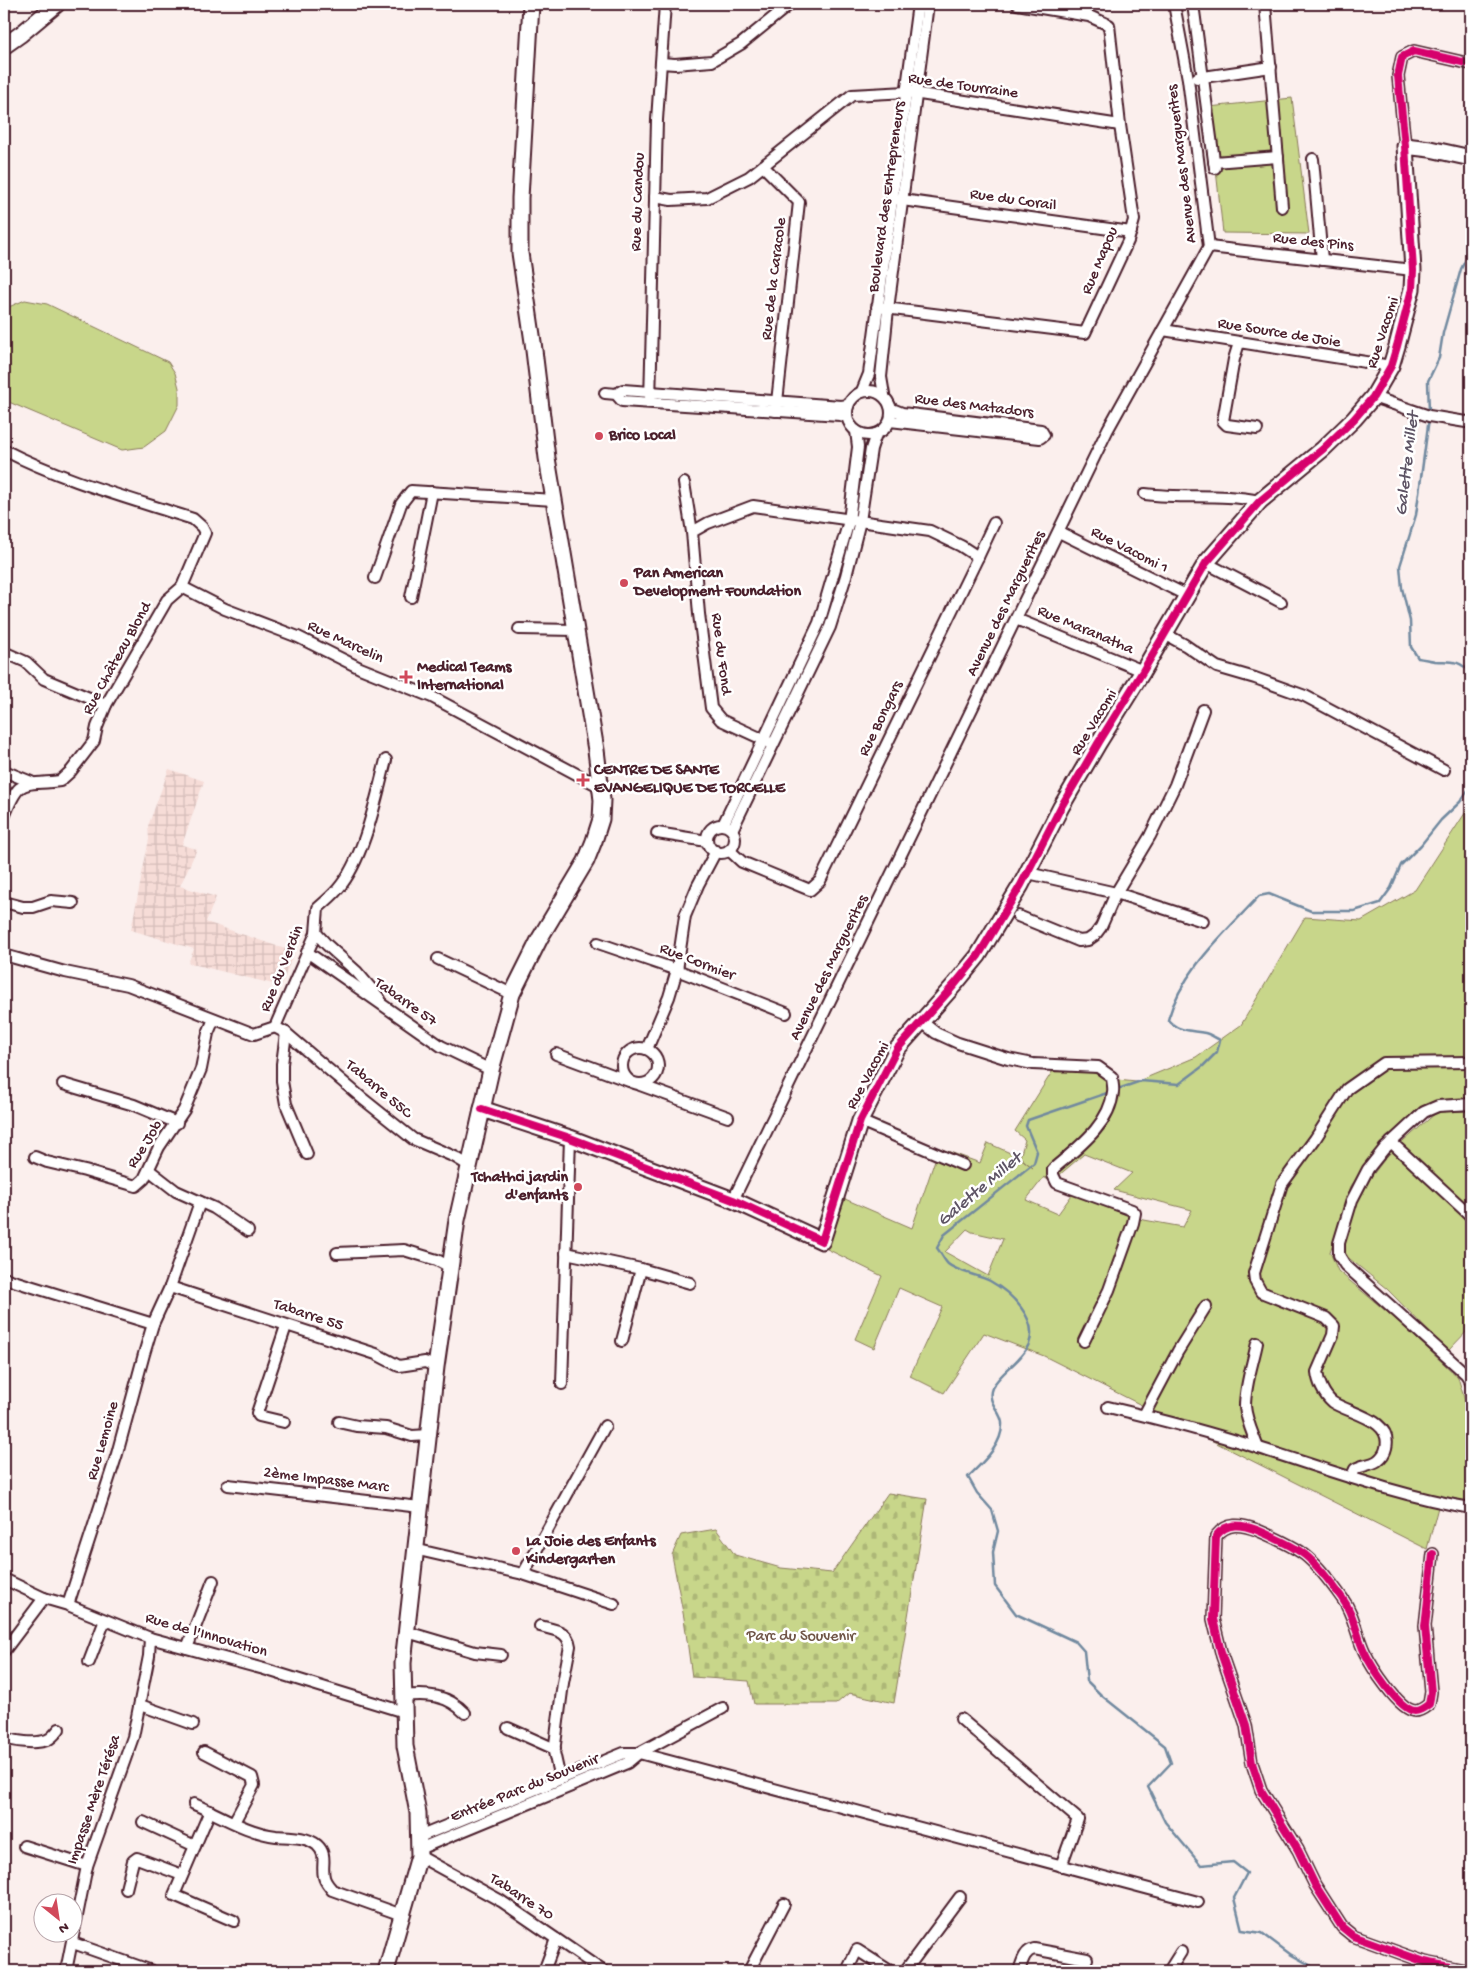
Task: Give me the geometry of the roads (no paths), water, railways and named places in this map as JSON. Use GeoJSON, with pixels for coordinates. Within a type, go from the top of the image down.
{"type":"FeatureCollection","features":[{"type":"Feature","properties":{"kind":"main road"},"geometry":{"type":"LineString","coordinates":[[4,46],[57,4]]}},
{"type":"Feature","properties":{"kind":"main road"},"geometry":{"type":"LineString","coordinates":[[386,1971],[419,1847],[418,1813],[405,1746],[403,1663],[414,1550],[436,1367],[457,1220],[491,1070],[512,994],[540,938],[586,860],[601,819],[602,800],[596,750],[554,500],[520,253],[520,198],[531,4]]}},
{"type":"Feature","properties":{"kind":"main road"},"geometry":{"type":"LineString","coordinates":[[1406,146],[1430,148],[1471,158]]}},
{"type":"Feature","properties":{"kind":"main road","name":"Rue Vacomi"},"geometry":{"type":"LineString","coordinates":[[733,1200],[822,1241],[860,1121],[897,1049],[978,956],[1028,873],[1066,799],[1206,563],[1260,501],[1323,449],[1354,419],[1373,397],[1391,366],[1412,289],[1413,270],[1406,146]]}},
{"type":"Feature","properties":{"kind":"main road"},"geometry":{"type":"LineString","coordinates":[[482,1108],[570,1138],[733,1200]]}},
{"type":"Feature","properties":{"kind":"street","name":"Rue du Candou"},"geometry":{"type":"LineString","coordinates":[[650,397],[655,197],[665,4]]}},
{"type":"Feature","properties":{"kind":"street"},"geometry":{"type":"LineString","coordinates":[[661,63],[712,62],[742,44],[790,4]]}},
{"type":"Feature","properties":{"kind":"street","name":"Boulevard des Entrepreneurs"},"geometry":{"type":"LineString","coordinates":[[912,93],[918,4]]}},
{"type":"Feature","properties":{"kind":"street","name":"Boulevard des Entrepreneurs"},"geometry":{"type":"LineString","coordinates":[[862,391],[869,374],[882,308],[912,93],[928,4]]}},
{"type":"Feature","properties":{"kind":"street","name":"Rue Mapou"},"geometry":{"type":"LineString","coordinates":[[882,308],[1085,333],[1128,241],[1134,220],[1120,125],[1109,24],[1089,16],[1017,4]]}},
{"type":"Feature","properties":{"kind":"street","name":"Avenue des Marguerites"},"geometry":{"type":"LineString","coordinates":[[733,1200],[1108,429],[1209,247],[1188,79],[1174,4]]}},
{"type":"Feature","properties":{"kind":"street"},"geometry":{"type":"LineString","coordinates":[[1193,4],[1215,165],[1278,156]]}},
{"type":"Feature","properties":{"kind":"street"},"geometry":{"type":"LineString","coordinates":[[1266,4],[1282,206]]}},
{"type":"Feature","properties":{"kind":"street"},"geometry":{"type":"LineString","coordinates":[[1406,146],[1398,76],[1402,57],[1414,51],[1471,64]]}},
{"type":"Feature","properties":{"kind":"street"},"geometry":{"type":"LineString","coordinates":[[1188,79],[1271,67]]}},
{"type":"Feature","properties":{"kind":"street","name":"Rue de Tourraine"},"geometry":{"type":"LineString","coordinates":[[655,197],[672,200],[707,198],[749,177],[852,95],[912,93],[1120,125]]}},
{"type":"Feature","properties":{"kind":"street"},"geometry":{"type":"LineString","coordinates":[[1313,159],[1322,260]]}},
{"type":"Feature","properties":{"kind":"street","name":"Rue de la Caracole"},"geometry":{"type":"LineString","coordinates":[[763,166],[799,202],[776,406]]}},
{"type":"Feature","properties":{"kind":"street","name":"Rue du Corail"},"geometry":{"type":"LineString","coordinates":[[897,200],[1131,232]]}},
{"type":"Feature","properties":{"kind":"street","name":"Rue des Pins"},"geometry":{"type":"LineString","coordinates":[[1209,247],[1413,270]]}},
{"type":"Feature","properties":{"kind":"street","name":"Boulevard des Entrepreneurs"},"geometry":{"type":"LineString","coordinates":[[882,308],[881,377],[884,396]]}},
{"type":"Feature","properties":{"kind":"street","name":"Rue Source de Joie"},"geometry":{"type":"LineString","coordinates":[[1163,330],[1391,366]]}},
{"type":"Feature","properties":{"kind":"street"},"geometry":{"type":"LineString","coordinates":[[1239,343],[1222,421],[1227,425],[1257,429]]}},
{"type":"Feature","properties":{"kind":"street"},"geometry":{"type":"LineString","coordinates":[[862,391],[873,391],[884,396],[892,409],[890,421],[884,429],[876,434],[866,435],[856,431],[849,423],[847,417],[848,405],[855,395],[862,391]]}},
{"type":"Feature","properties":{"kind":"street"},"geometry":{"type":"LineString","coordinates":[[605,393],[616,394],[622,401],[650,397],[776,406],[847,417]]}},
{"type":"Feature","properties":{"kind":"street"},"geometry":{"type":"LineString","coordinates":[[1373,397],[1429,416],[1466,422],[1471,420]]}},
{"type":"Feature","properties":{"kind":"street"},"geometry":{"type":"LineString","coordinates":[[776,406],[848,405]]}},
{"type":"Feature","properties":{"kind":"street","name":"Rue des Matadors"},"geometry":{"type":"LineString","coordinates":[[890,421],[1040,438],[1044,435],[1041,430],[902,412],[892,409]]}},
{"type":"Feature","properties":{"kind":"street"},"geometry":{"type":"LineString","coordinates":[[722,825],[819,623],[849,520],[858,448],[856,431]]}},
{"type":"Feature","properties":{"kind":"street"},"geometry":{"type":"LineString","coordinates":[[732,830],[722,825],[710,830],[707,841],[711,848],[721,852],[729,850],[735,840],[732,830],[830,627],[846,576],[860,521],[871,450],[876,434]]}},
{"type":"Feature","properties":{"kind":"street","name":"Rue Château Blond"},"geometry":{"type":"LineString","coordinates":[[4,450],[76,482],[193,519],[202,527],[205,533],[182,587],[167,600],[106,705],[97,727],[94,741],[72,770],[60,781],[31,782]]}},
{"type":"Feature","properties":{"kind":"street","name":"Rue du Fond"},"geometry":{"type":"LineString","coordinates":[[684,483],[692,532],[699,614],[711,708],[721,720],[773,744]]}},
{"type":"Feature","properties":{"kind":"street"},"geometry":{"type":"LineString","coordinates":[[375,578],[404,499],[411,491],[554,500]]}},
{"type":"Feature","properties":{"kind":"street"},"geometry":{"type":"LineString","coordinates":[[410,597],[432,492]]}},
{"type":"Feature","properties":{"kind":"street"},"geometry":{"type":"LineString","coordinates":[[1146,494],[1173,497],[1225,496],[1260,501]]}},
{"type":"Feature","properties":{"kind":"street"},"geometry":{"type":"LineString","coordinates":[[692,532],[708,522],[753,506],[930,531],[961,546],[978,557]]}},
{"type":"Feature","properties":{"kind":"street","name":"Rue Bongars"},"geometry":{"type":"LineString","coordinates":[[729,850],[742,862],[810,890],[820,881],[994,523]]}},
{"type":"Feature","properties":{"kind":"street","name":"Rue Vacomi 1"},"geometry":{"type":"LineString","coordinates":[[1059,532],[1186,595]]}},
{"type":"Feature","properties":{"kind":"street"},"geometry":{"type":"LineString","coordinates":[[1206,563],[1281,602]]}},
{"type":"Feature","properties":{"kind":"street","name":"Rue Marcelin"},"geometry":{"type":"LineString","coordinates":[[182,587],[225,609],[298,637],[360,668],[432,697],[599,786]]}},
{"type":"Feature","properties":{"kind":"street","name":"Rue Maranatha"},"geometry":{"type":"LineString","coordinates":[[1016,618],[1143,671]]}},
{"type":"Feature","properties":{"kind":"street"},"geometry":{"type":"LineString","coordinates":[[519,629],[576,630]]}},
{"type":"Feature","properties":{"kind":"street"},"geometry":{"type":"LineString","coordinates":[[1165,634],[1216,666],[1305,696],[1444,770]]}},
{"type":"Feature","properties":{"kind":"street"},"geometry":{"type":"LineString","coordinates":[[4,652],[26,662],[44,679],[106,705]]}},
{"type":"Feature","properties":{"kind":"street"},"geometry":{"type":"LineString","coordinates":[[1018,916],[1079,941],[1088,940],[1095,936],[1116,893],[1166,806],[1203,710]]}},
{"type":"Feature","properties":{"kind":"street","name":"Rue du Verdin"},"geometry":{"type":"LineString","coordinates":[[275,1027],[316,933],[318,908],[338,889],[352,866],[363,841],[386,760]]}},
{"type":"Feature","properties":{"kind":"street"},"geometry":{"type":"LineString","coordinates":[[4,771],[31,782]]}},
{"type":"Feature","properties":{"kind":"street"},"geometry":{"type":"LineString","coordinates":[[4,817],[10,799],[18,789],[31,782]]}},
{"type":"Feature","properties":{"kind":"street"},"geometry":{"type":"LineString","coordinates":[[657,833],[707,841]]}},
{"type":"Feature","properties":{"kind":"street"},"geometry":{"type":"LineString","coordinates":[[647,1049],[659,1023],[677,970],[685,916],[698,885],[716,851]]}},
{"type":"Feature","properties":{"kind":"street"},"geometry":{"type":"LineString","coordinates":[[1028,873],[1116,893],[1203,921]]}},
{"type":"Feature","properties":{"kind":"street"},"geometry":{"type":"LineString","coordinates":[[4,902],[33,907],[51,901],[73,904]]}},
{"type":"Feature","properties":{"kind":"street"},"geometry":{"type":"LineString","coordinates":[[316,933],[357,972],[387,1007]]}},
{"type":"Feature","properties":{"kind":"street","name":"Rue Cormier"},"geometry":{"type":"LineString","coordinates":[[598,943],[677,970],[786,1013]]}},
{"type":"Feature","properties":{"kind":"street","name":"Tabarre 57"},"geometry":{"type":"LineString","coordinates":[[307,952],[441,1046],[491,1070]]}},
{"type":"Feature","properties":{"kind":"street"},"geometry":{"type":"LineString","coordinates":[[4,955],[65,972],[128,985],[254,1034],[275,1027]]}},
{"type":"Feature","properties":{"kind":"street"},"geometry":{"type":"LineString","coordinates":[[438,959],[512,994]]}},
{"type":"Feature","properties":{"kind":"street","name":"Rue Job"},"geometry":{"type":"LineString","coordinates":[[35,1157],[136,1186],[144,1179],[159,1147],[184,1110],[201,1069],[208,1033],[214,1019]]}},
{"type":"Feature","properties":{"kind":"street"},"geometry":{"type":"LineString","coordinates":[[922,1022],[936,1033],[958,1043],[1008,1058],[1052,1066],[1098,1068],[1112,1077],[1114,1091],[1109,1108],[1098,1127],[1053,1168],[1053,1175],[1058,1183],[1132,1210],[1135,1213],[1108,1290],[1084,1341]]}},
{"type":"Feature","properties":{"kind":"street","name":"Tabarre 55C"},"geometry":{"type":"LineString","coordinates":[[275,1027],[286,1033],[413,1139],[455,1157],[468,1165]]}},
{"type":"Feature","properties":{"kind":"street"},"geometry":{"type":"LineString","coordinates":[[286,1033],[282,1081],[286,1104],[307,1154]]}},
{"type":"Feature","properties":{"kind":"street"},"geometry":{"type":"LineString","coordinates":[[608,1073],[623,1061],[626,1054],[632,1049],[640,1047],[647,1049],[654,1053],[658,1060],[658,1068],[656,1074],[650,1080],[640,1085]]}},
{"type":"Feature","properties":{"kind":"street"},"geometry":{"type":"LineString","coordinates":[[556,1054],[728,1117]]}},
{"type":"Feature","properties":{"kind":"street"},"geometry":{"type":"LineString","coordinates":[[623,1061],[624,1071],[629,1081]]}},
{"type":"Feature","properties":{"kind":"street"},"geometry":{"type":"LineString","coordinates":[[1351,1478],[1355,1469],[1377,1461],[1385,1453],[1387,1443],[1378,1424],[1332,1401],[1325,1394],[1317,1378],[1317,1372],[1333,1335],[1334,1326],[1326,1318],[1261,1292],[1255,1281],[1254,1273],[1282,1184],[1315,1139],[1347,1089],[1384,1064],[1471,1062]]}},
{"type":"Feature","properties":{"kind":"street"},"geometry":{"type":"LineString","coordinates":[[656,1074],[659,1092]]}},
{"type":"Feature","properties":{"kind":"street"},"geometry":{"type":"LineString","coordinates":[[63,1084],[134,1106],[177,1123]]}},
{"type":"Feature","properties":{"kind":"street"},"geometry":{"type":"LineString","coordinates":[[1471,1104],[1438,1106],[1424,1112],[1391,1142],[1368,1169],[1358,1185],[1339,1243],[1339,1255],[1345,1265],[1466,1374],[1471,1382]]}},
{"type":"Feature","properties":{"kind":"street"},"geometry":{"type":"LineString","coordinates":[[860,1121],[963,1165]]}},
{"type":"Feature","properties":{"kind":"street"},"geometry":{"type":"LineString","coordinates":[[562,1384],[570,1138]]}},
{"type":"Feature","properties":{"kind":"street"},"geometry":{"type":"LineString","coordinates":[[1391,1142],[1471,1216]]}},
{"type":"Feature","properties":{"kind":"street"},"geometry":{"type":"LineString","coordinates":[[149,1170],[176,1191],[214,1208],[248,1231]]}},
{"type":"Feature","properties":{"kind":"street","name":"Rue Lemoine"},"geometry":{"type":"LineString","coordinates":[[68,1605],[117,1454],[153,1324],[170,1287],[200,1202]]}},
{"type":"Feature","properties":{"kind":"street"},"geometry":{"type":"LineString","coordinates":[[337,1253],[404,1250],[437,1260],[450,1267]]}},
{"type":"Feature","properties":{"kind":"street"},"geometry":{"type":"LineString","coordinates":[[566,1253],[641,1269],[690,1283]]}},
{"type":"Feature","properties":{"kind":"street"},"geometry":{"type":"LineString","coordinates":[[622,1341],[641,1269]]}},
{"type":"Feature","properties":{"kind":"street"},"geometry":{"type":"LineString","coordinates":[[4,1278],[153,1324]]}},
{"type":"Feature","properties":{"kind":"street","name":"Tabarre 55"},"geometry":{"type":"LineString","coordinates":[[170,1287],[238,1307],[286,1326],[376,1354],[399,1366],[425,1362],[436,1367]]}},
{"type":"Feature","properties":{"kind":"street"},"geometry":{"type":"LineString","coordinates":[[1144,1415],[1178,1351],[1206,1306]]}},
{"type":"Feature","properties":{"kind":"street"},"geometry":{"type":"LineString","coordinates":[[284,1422],[259,1416],[257,1413],[286,1326]]}},
{"type":"Feature","properties":{"kind":"street"},"geometry":{"type":"LineString","coordinates":[[1258,1343],[1246,1391],[1245,1407],[1248,1422],[1258,1448]]}},
{"type":"Feature","properties":{"kind":"street"},"geometry":{"type":"LineString","coordinates":[[1108,1407],[1144,1415],[1258,1448],[1351,1478],[1471,1508]]}},
{"type":"Feature","properties":{"kind":"street"},"geometry":{"type":"LineString","coordinates":[[339,1422],[357,1426],[386,1428],[412,1436],[429,1435]]}},
{"type":"Feature","properties":{"kind":"street"},"geometry":{"type":"LineString","coordinates":[[523,1574],[605,1426]]}},
{"type":"Feature","properties":{"kind":"street","name":"2ème Impasse Marc"},"geometry":{"type":"LineString","coordinates":[[228,1485],[420,1507]]}},
{"type":"Feature","properties":{"kind":"street"},"geometry":{"type":"LineString","coordinates":[[1433,1554],[1425,1626],[1431,1692],[1429,1704],[1422,1710],[1415,1711],[1410,1709],[1395,1698],[1365,1653],[1350,1609],[1327,1579],[1304,1554],[1259,1531],[1242,1525],[1230,1525],[1222,1529],[1216,1536],[1213,1619],[1222,1656],[1246,1725],[1252,1764],[1261,1790],[1298,1850],[1314,1884],[1342,1927],[1353,1936],[1425,1962],[1470,1971]]}},
{"type":"Feature","properties":{"kind":"street"},"geometry":{"type":"LineString","coordinates":[[414,1550],[523,1574],[614,1604]]}},
{"type":"Feature","properties":{"kind":"street","name":"Rue de l'Innovation"},"geometry":{"type":"LineString","coordinates":[[4,1579],[44,1598],[68,1605],[150,1638],[264,1669],[404,1712]]}},
{"type":"Feature","properties":{"kind":"street"},"geometry":{"type":"LineString","coordinates":[[187,1648],[213,1581]]}},
{"type":"Feature","properties":{"kind":"street"},"geometry":{"type":"LineString","coordinates":[[4,1651],[44,1598]]}},
{"type":"Feature","properties":{"kind":"street"},"geometry":{"type":"LineString","coordinates":[[89,1662],[105,1620]]}},
{"type":"Feature","properties":{"kind":"street"},"geometry":{"type":"LineString","coordinates":[[540,1626],[564,1633],[569,1640],[570,1646],[563,1683],[555,1749],[560,1779]]}},
{"type":"Feature","properties":{"kind":"street"},"geometry":{"type":"LineString","coordinates":[[407,1632],[475,1652],[501,1655]]}},
{"type":"Feature","properties":{"kind":"street","name":"Impasse Mère Térésa"},"geometry":{"type":"LineString","coordinates":[[66,1971],[87,1866],[133,1737],[149,1656],[150,1638]]}},
{"type":"Feature","properties":{"kind":"street"},"geometry":{"type":"LineString","coordinates":[[404,1696],[432,1695],[451,1701],[465,1713]]}},
{"type":"Feature","properties":{"kind":"street"},"geometry":{"type":"LineString","coordinates":[[140,1706],[193,1724]]}},
{"type":"Feature","properties":{"kind":"street","name":"Entrée Parc du Souvenir"},"geometry":{"type":"LineString","coordinates":[[419,1847],[627,1763],[639,1753],[723,1708]]}},
{"type":"Feature","properties":{"kind":"street"},"geometry":{"type":"LineString","coordinates":[[961,1718],[1078,1819],[1061,1866]]}},
{"type":"Feature","properties":{"kind":"street"},"geometry":{"type":"LineString","coordinates":[[508,1728],[555,1749]]}},
{"type":"Feature","properties":{"kind":"street"},"geometry":{"type":"LineString","coordinates":[[4,1737],[14,1740],[41,1741],[53,1737],[59,1729]]}},
{"type":"Feature","properties":{"kind":"street"},"geometry":{"type":"LineString","coordinates":[[204,1752],[252,1777],[254,1780],[254,1785],[234,1822]]}},
{"type":"Feature","properties":{"kind":"street","name":"Entrée Parc du Souvenir"},"geometry":{"type":"LineString","coordinates":[[419,1847],[560,1779],[624,1753],[639,1753]]}},
{"type":"Feature","properties":{"kind":"street"},"geometry":{"type":"LineString","coordinates":[[639,1753],[1198,1902]]}},
{"type":"Feature","properties":{"kind":"street"},"geometry":{"type":"LineString","coordinates":[[194,1804],[234,1822],[274,1836],[292,1837],[310,1842],[317,1846],[323,1854],[325,1860],[323,1876],[332,1890],[402,1915]]}},
{"type":"Feature","properties":{"kind":"street"},"geometry":{"type":"LineString","coordinates":[[210,1811],[174,1892],[176,1897],[234,1921]]}},
{"type":"Feature","properties":{"kind":"street"},"geometry":{"type":"LineString","coordinates":[[144,1822],[195,1846]]}},
{"type":"Feature","properties":{"kind":"street"},"geometry":{"type":"LineString","coordinates":[[24,1846],[87,1866]]}},
{"type":"Feature","properties":{"kind":"street","name":"Tabarre 70"},"geometry":{"type":"LineString","coordinates":[[419,1847],[501,1901],[599,1970]]}},
{"type":"Feature","properties":{"kind":"street"},"geometry":{"type":"LineString","coordinates":[[126,1889],[133,1861],[136,1858],[182,1875]]}},
{"type":"Feature","properties":{"kind":"street"},"geometry":{"type":"LineString","coordinates":[[905,1971],[960,1897]]}},
{"type":"Feature","properties":{"kind":"street"},"geometry":{"type":"LineString","coordinates":[[749,1971],[784,1904]]}},
{"type":"Feature","properties":{"kind":"street"},"geometry":{"type":"LineString","coordinates":[[544,1971],[556,1939]]}},
{"type":"Feature","properties":{"kind":"street"},"geometry":{"type":"LineString","coordinates":[[73,1943],[152,1971]]}},
{"type":"Feature","properties":{"kind":"street"},"geometry":{"type":"LineString","coordinates":[[1019,1971],[1026,1952],[1034,1949],[1087,1959]]}},
{"type":"Feature","properties":{"kind":"street"},"geometry":{"type":"LineString","coordinates":[[847,1971],[857,1950],[890,1971]]}},
{"type":"Feature","properties":{"kind":"street"},"geometry":{"type":"LineString","coordinates":[[1169,1971],[1181,1952]]}},
{"type":"Feature","properties":{"kind":"waterway","name":"Galette Millet"},"geometry":{"type":"LineString","coordinates":[[1429,412],[1428,381],[1439,358],[1443,333],[1461,269],[1471,249]]}},
{"type":"Feature","properties":{"kind":"waterway","name":"Galette Millet"},"geometry":{"type":"LineString","coordinates":[[1429,418],[1416,515],[1400,566],[1402,588],[1410,621],[1411,647],[1418,658],[1458,663],[1471,673]]}},
{"type":"Feature","properties":{"kind":"waterway","name":"Galette Millet"},"geometry":{"type":"LineString","coordinates":[[1115,1090],[1141,1081],[1179,1084],[1203,1066],[1217,1052],[1220,1040],[1207,1034],[1181,1029],[1168,1020],[1183,985],[1194,969],[1219,938],[1259,896],[1269,894],[1311,911],[1354,911],[1380,903],[1391,888],[1401,865],[1421,845],[1441,820],[1460,802],[1471,786]]}},
{"type":"Feature","properties":{"kind":"waterway","name":"Galette Millet"},"geometry":{"type":"LineString","coordinates":[[1110,1092],[1028,1120],[1026,1126],[1037,1152],[1034,1163],[944,1235],[937,1248],[952,1267],[990,1281],[1006,1292],[1021,1307],[1030,1325],[1031,1335],[1029,1344],[1016,1361],[1000,1376],[992,1388],[992,1402],[1002,1423],[999,1439],[991,1453],[968,1477],[977,1493],[992,1510],[998,1531],[993,1552],[995,1586],[1016,1614],[1076,1642],[1084,1651],[1087,1681],[1101,1695],[1165,1746],[1171,1763],[1148,1787],[1165,1822],[1201,1865],[1233,1862],[1247,1873],[1234,1898],[1242,1930],[1262,1933],[1290,1954],[1315,1968],[1316,1971]]}},
{"type":"Feature","properties":{"kind":"place","name":"Brico Local"},"geometry":{"type":"Point","coordinates":[599,436]}},
{"type":"Feature","properties":{"kind":"place","name":"Pan American Development Foundation"},"geometry":{"type":"Point","coordinates":[624,583]}},
{"type":"Feature","properties":{"kind":"place","name":"Medical Teams International"},"geometry":{"type":"Point","coordinates":[406,677]}},
{"type":"Feature","properties":{"kind":"place","name":"CENTRE DE SANTE EVANGELIQUE DE TORCELLE"},"geometry":{"type":"Point","coordinates":[583,780]}},
{"type":"Feature","properties":{"kind":"place","name":"Tchathci jardin d'enfants"},"geometry":{"type":"Point","coordinates":[578,1187]}},
{"type":"Feature","properties":{"kind":"place","name":"La Joie des Enfants Kindergarten"},"geometry":{"type":"Point","coordinates":[516,1551]}},
{"type":"Feature","properties":{"kind":"park label","name":"Parc du Souvenir"},"geometry":{"type":"Point","coordinates":[801,1637]}}]}
